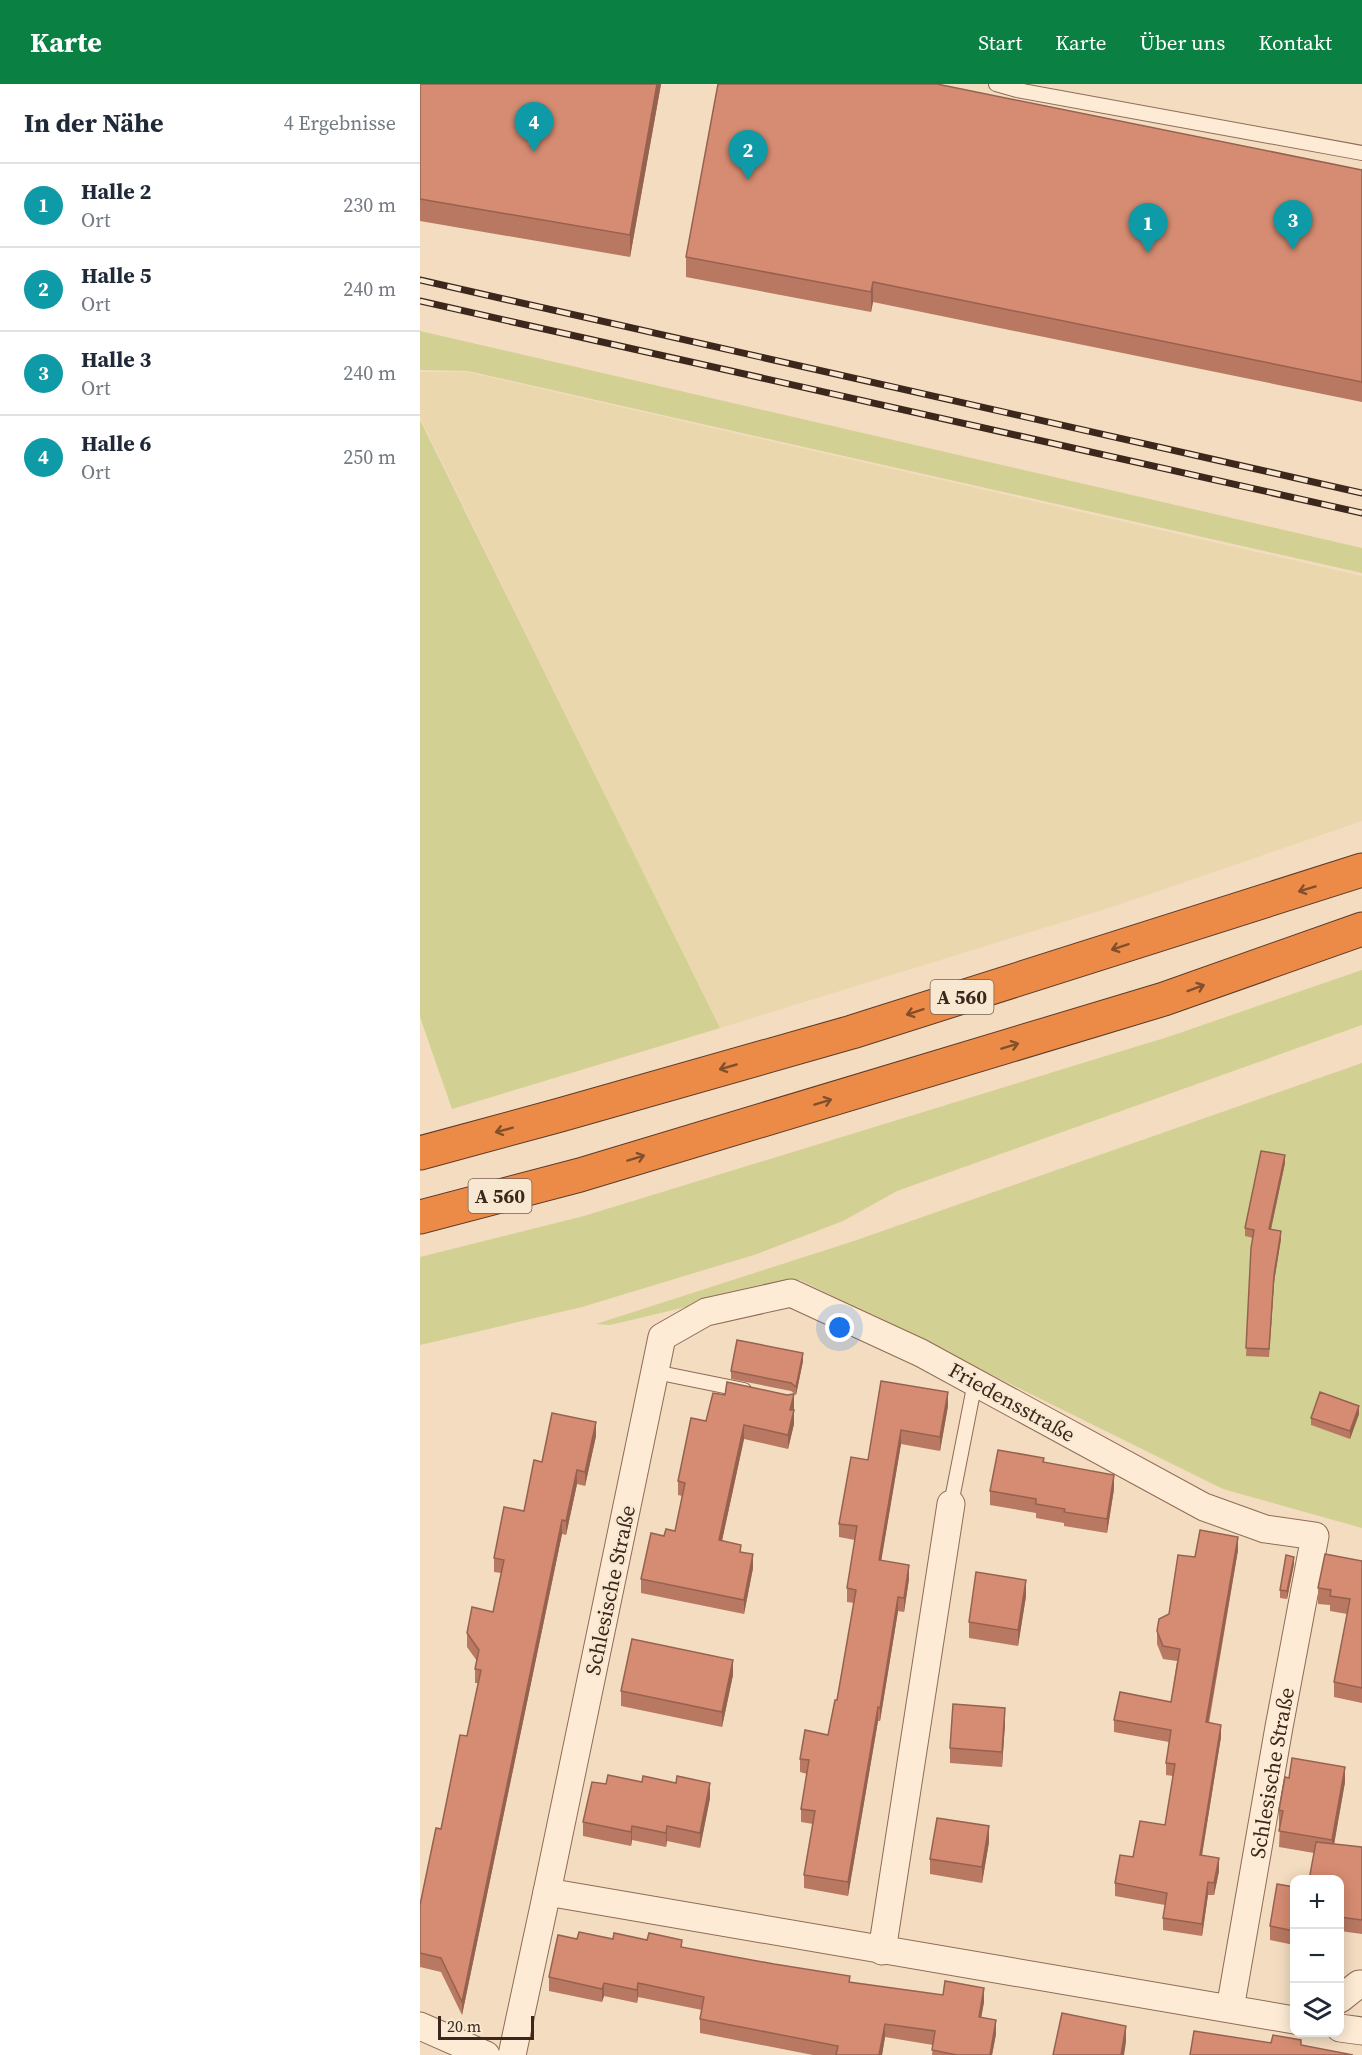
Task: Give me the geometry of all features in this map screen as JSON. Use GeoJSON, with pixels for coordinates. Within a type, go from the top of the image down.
{"type":"FeatureCollection","features":[{"type":"Feature","properties":{"kind":"highway","name":"A 560"},"geometry":{"type":"LineString","coordinates":[[420,1153],[852,1032],[1362,870]]}},
{"type":"Feature","properties":{"kind":"highway","name":"A 560"},"geometry":{"type":"LineString","coordinates":[[420,1217],[580,1174],[1164,999],[1362,929]]}},
{"type":"Feature","properties":{"kind":"street","name":"Friedensstraße"},"geometry":{"type":"LineString","coordinates":[[706,1312],[790,1293],[921,1353],[1204,1507],[1265,1529],[1315,1536]]}},
{"type":"Feature","properties":{"kind":"street","name":"Schlesische Straße"},"geometry":{"type":"LineString","coordinates":[[512,2055],[662,1337],[706,1312]]}},
{"type":"Feature","properties":{"kind":"street"},"geometry":{"type":"LineString","coordinates":[[882,1951],[951,1504]]}},
{"type":"Feature","properties":{"kind":"street","name":"Schlesische Straße"},"geometry":{"type":"LineString","coordinates":[[1230,2009],[1315,1536]]}},
{"type":"Feature","properties":{"kind":"street"},"geometry":{"type":"LineString","coordinates":[[547,1892],[1290,2019]]}},
{"type":"Feature","properties":{"kind":"street"},"geometry":{"type":"LineString","coordinates":[[1344,1996],[1362,1984]]}},
{"type":"Feature","properties":{"kind":"street"},"geometry":{"type":"LineString","coordinates":[[420,2026],[486,2055]]}},
{"type":"Feature","properties":{"kind":"street"},"geometry":{"type":"LineString","coordinates":[[1344,2029],[1362,2031]]}},
{"type":"Feature","properties":{"kind":"lane"},"geometry":{"type":"LineString","coordinates":[[996,84],[1362,153]]}},
{"type":"Feature","properties":{"kind":"lane"},"geometry":{"type":"LineString","coordinates":[[655,1372],[755,1393]]}},
{"type":"Feature","properties":{"kind":"lane"},"geometry":{"type":"LineString","coordinates":[[951,1504],[975,1382]]}},
{"type":"Feature","properties":{"kind":"shaded area"},"geometry":{"type":"Polygon","coordinates":[[[420,331],[1362,548],[1362,573],[468,371],[420,370],[420,331]]]}},
{"type":"Feature","properties":{"kind":"shaded area"},"geometry":{"type":"Polygon","coordinates":[[[420,372],[467,372],[1362,576],[1362,821],[1115,906],[720,1028],[420,418],[420,372]]]}},
{"type":"Feature","properties":{"kind":"shaded area"},"geometry":{"type":"Polygon","coordinates":[[[420,420],[720,1028],[452,1109],[420,1017],[420,420]]]}},
{"type":"Feature","properties":{"kind":"shaded area"},"geometry":{"type":"Polygon","coordinates":[[[1362,970],[1362,1025],[897,1191],[843,1221],[757,1254],[582,1307],[420,1345],[420,1257],[584,1216],[1171,1036],[1362,970]]]}},
{"type":"Feature","properties":{"kind":"shaded area"},"geometry":{"type":"Polygon","coordinates":[[[1362,1063],[1362,1528],[1223,1489],[800,1280],[610,1325],[596,1324],[854,1241],[1362,1063]]]}},
{"type":"Feature","properties":{"kind":"building"},"geometry":{"type":"Polygon","coordinates":[[[420,84],[657,84],[630,235],[420,199],[420,84]]]}},
{"type":"Feature","properties":{"kind":"building"},"geometry":{"type":"Polygon","coordinates":[[[718,84],[937,84],[1362,170],[1362,382],[873,282],[871,292],[686,257],[718,84]]]}},
{"type":"Feature","properties":{"kind":"building"},"geometry":{"type":"Polygon","coordinates":[[[1261,1151],[1285,1155],[1269,1229],[1281,1231],[1274,1275],[1269,1349],[1246,1348],[1254,1230],[1245,1228],[1261,1151]]]}},
{"type":"Feature","properties":{"kind":"building"},"geometry":{"type":"Polygon","coordinates":[[[737,1340],[803,1353],[796,1387],[791,1383],[731,1371],[737,1340]]]}},
{"type":"Feature","properties":{"kind":"building"},"geometry":{"type":"Polygon","coordinates":[[[881,1381],[948,1392],[940,1437],[901,1430],[879,1560],[909,1565],[904,1598],[898,1597],[848,1882],[804,1875],[815,1811],[801,1809],[809,1760],[800,1759],[805,1730],[828,1735],[835,1700],[837,1700],[856,1590],[847,1588],[857,1526],[839,1524],[851,1457],[868,1460],[881,1381]]]}},
{"type":"Feature","properties":{"kind":"building"},"geometry":{"type":"Polygon","coordinates":[[[727,1382],[787,1395],[794,1394],[790,1410],[794,1410],[788,1435],[744,1425],[719,1540],[741,1545],[740,1552],[753,1554],[744,1600],[641,1579],[651,1533],[664,1536],[666,1529],[675,1531],[685,1483],[678,1481],[691,1418],[706,1421],[713,1393],[725,1395],[727,1382]]]}},
{"type":"Feature","properties":{"kind":"building"},"geometry":{"type":"Polygon","coordinates":[[[1320,1392],[1359,1406],[1350,1431],[1311,1418],[1320,1392]]]}},
{"type":"Feature","properties":{"kind":"building"},"geometry":{"type":"Polygon","coordinates":[[[552,1413],[596,1422],[585,1472],[577,1470],[566,1521],[562,1520],[462,2002],[441,1958],[420,1953],[420,1905],[436,1828],[441,1829],[460,1735],[467,1736],[481,1670],[475,1669],[479,1650],[467,1633],[472,1607],[493,1612],[504,1560],[494,1558],[504,1507],[524,1511],[534,1460],[542,1462],[552,1413]]]}},
{"type":"Feature","properties":{"kind":"building"},"geometry":{"type":"Polygon","coordinates":[[[998,1450],[1044,1458],[1043,1462],[1114,1475],[1107,1519],[1064,1512],[1065,1509],[1036,1504],[1036,1499],[990,1491],[998,1450]]]}},
{"type":"Feature","properties":{"kind":"building"},"geometry":{"type":"Polygon","coordinates":[[[1200,1530],[1238,1537],[1206,1722],[1221,1725],[1200,1855],[1219,1858],[1214,1883],[1208,1882],[1202,1924],[1163,1918],[1167,1893],[1115,1883],[1120,1855],[1133,1857],[1140,1821],[1165,1825],[1175,1764],[1166,1763],[1171,1730],[1114,1720],[1120,1692],[1171,1702],[1180,1649],[1163,1646],[1157,1631],[1159,1619],[1169,1614],[1178,1555],[1195,1557],[1200,1530]]]}},
{"type":"Feature","properties":{"kind":"building"},"geometry":{"type":"Polygon","coordinates":[[[1325,1554],[1362,1561],[1362,1688],[1334,1682],[1350,1599],[1330,1596],[1331,1590],[1318,1588],[1325,1554]]]}},
{"type":"Feature","properties":{"kind":"building"},"geometry":{"type":"Polygon","coordinates":[[[1286,1555],[1294,1557],[1287,1591],[1280,1590],[1286,1555]]]}},
{"type":"Feature","properties":{"kind":"building"},"geometry":{"type":"Polygon","coordinates":[[[976,1572],[1026,1580],[1018,1630],[969,1622],[976,1572]]]}},
{"type":"Feature","properties":{"kind":"building"},"geometry":{"type":"Polygon","coordinates":[[[632,1639],[733,1660],[722,1712],[621,1691],[632,1639]]]}},
{"type":"Feature","properties":{"kind":"building"},"geometry":{"type":"Polygon","coordinates":[[[953,1704],[1005,1708],[1002,1752],[950,1748],[953,1704]]]}},
{"type":"Feature","properties":{"kind":"building"},"geometry":{"type":"Polygon","coordinates":[[[1292,1758],[1345,1767],[1332,1840],[1279,1831],[1283,1811],[1279,1810],[1285,1777],[1289,1778],[1292,1758]]]}},
{"type":"Feature","properties":{"kind":"building"},"geometry":{"type":"Polygon","coordinates":[[[608,1775],[642,1782],[643,1776],[676,1783],[677,1776],[710,1783],[700,1833],[667,1826],[666,1833],[632,1826],[631,1832],[583,1822],[592,1782],[606,1784],[608,1775]]]}},
{"type":"Feature","properties":{"kind":"building"},"geometry":{"type":"Polygon","coordinates":[[[937,1818],[989,1826],[982,1867],[930,1859],[937,1818]]]}},
{"type":"Feature","properties":{"kind":"building"},"geometry":{"type":"Polygon","coordinates":[[[1316,1842],[1362,1847],[1362,1920],[1344,1918],[1344,1875],[1310,1875],[1316,1842]]]}},
{"type":"Feature","properties":{"kind":"building"},"geometry":{"type":"Polygon","coordinates":[[[1277,1884],[1290,1886],[1290,1930],[1270,1926],[1277,1884]]]}},
{"type":"Feature","properties":{"kind":"building"},"geometry":{"type":"Polygon","coordinates":[[[579,1932],[613,1939],[614,1933],[647,1940],[649,1933],[682,1940],[681,1947],[850,1976],[849,1982],[943,1995],[945,1981],[984,1988],[979,2017],[996,2020],[990,2055],[957,2055],[932,2050],[935,2031],[885,2024],[879,2055],[836,2055],[838,2046],[700,2019],[704,1997],[638,1983],[637,1990],[604,1983],[602,1989],[549,1977],[558,1935],[577,1939],[579,1932]]]}},
{"type":"Feature","properties":{"kind":"building"},"geometry":{"type":"Polygon","coordinates":[[[1062,2013],[1126,2026],[1121,2055],[1053,2055],[1062,2013]]]}},
{"type":"Feature","properties":{"kind":"building"},"geometry":{"type":"Polygon","coordinates":[[[1194,2031],[1271,2043],[1273,2035],[1301,2040],[1301,2045],[1353,2055],[1190,2055],[1194,2031]]]}},
{"type":"Feature","properties":{"kind":"railway"},"geometry":{"type":"LineString","coordinates":[[420,280],[1362,493]]}},
{"type":"Feature","properties":{"kind":"railway"},"geometry":{"type":"LineString","coordinates":[[420,301],[1362,513]]}},
{"type":"Feature","properties":{"kind":"place","name":"Halle 6"},"geometry":{"type":"Point","coordinates":[534,152]}},
{"type":"Feature","properties":{"kind":"place","name":"Halle 5"},"geometry":{"type":"Point","coordinates":[748,180]}},
{"type":"Feature","properties":{"kind":"place","name":"Halle 3"},"geometry":{"type":"Point","coordinates":[1293,250]}},
{"type":"Feature","properties":{"kind":"place","name":"Halle 2"},"geometry":{"type":"Point","coordinates":[1148,253]}}]}
